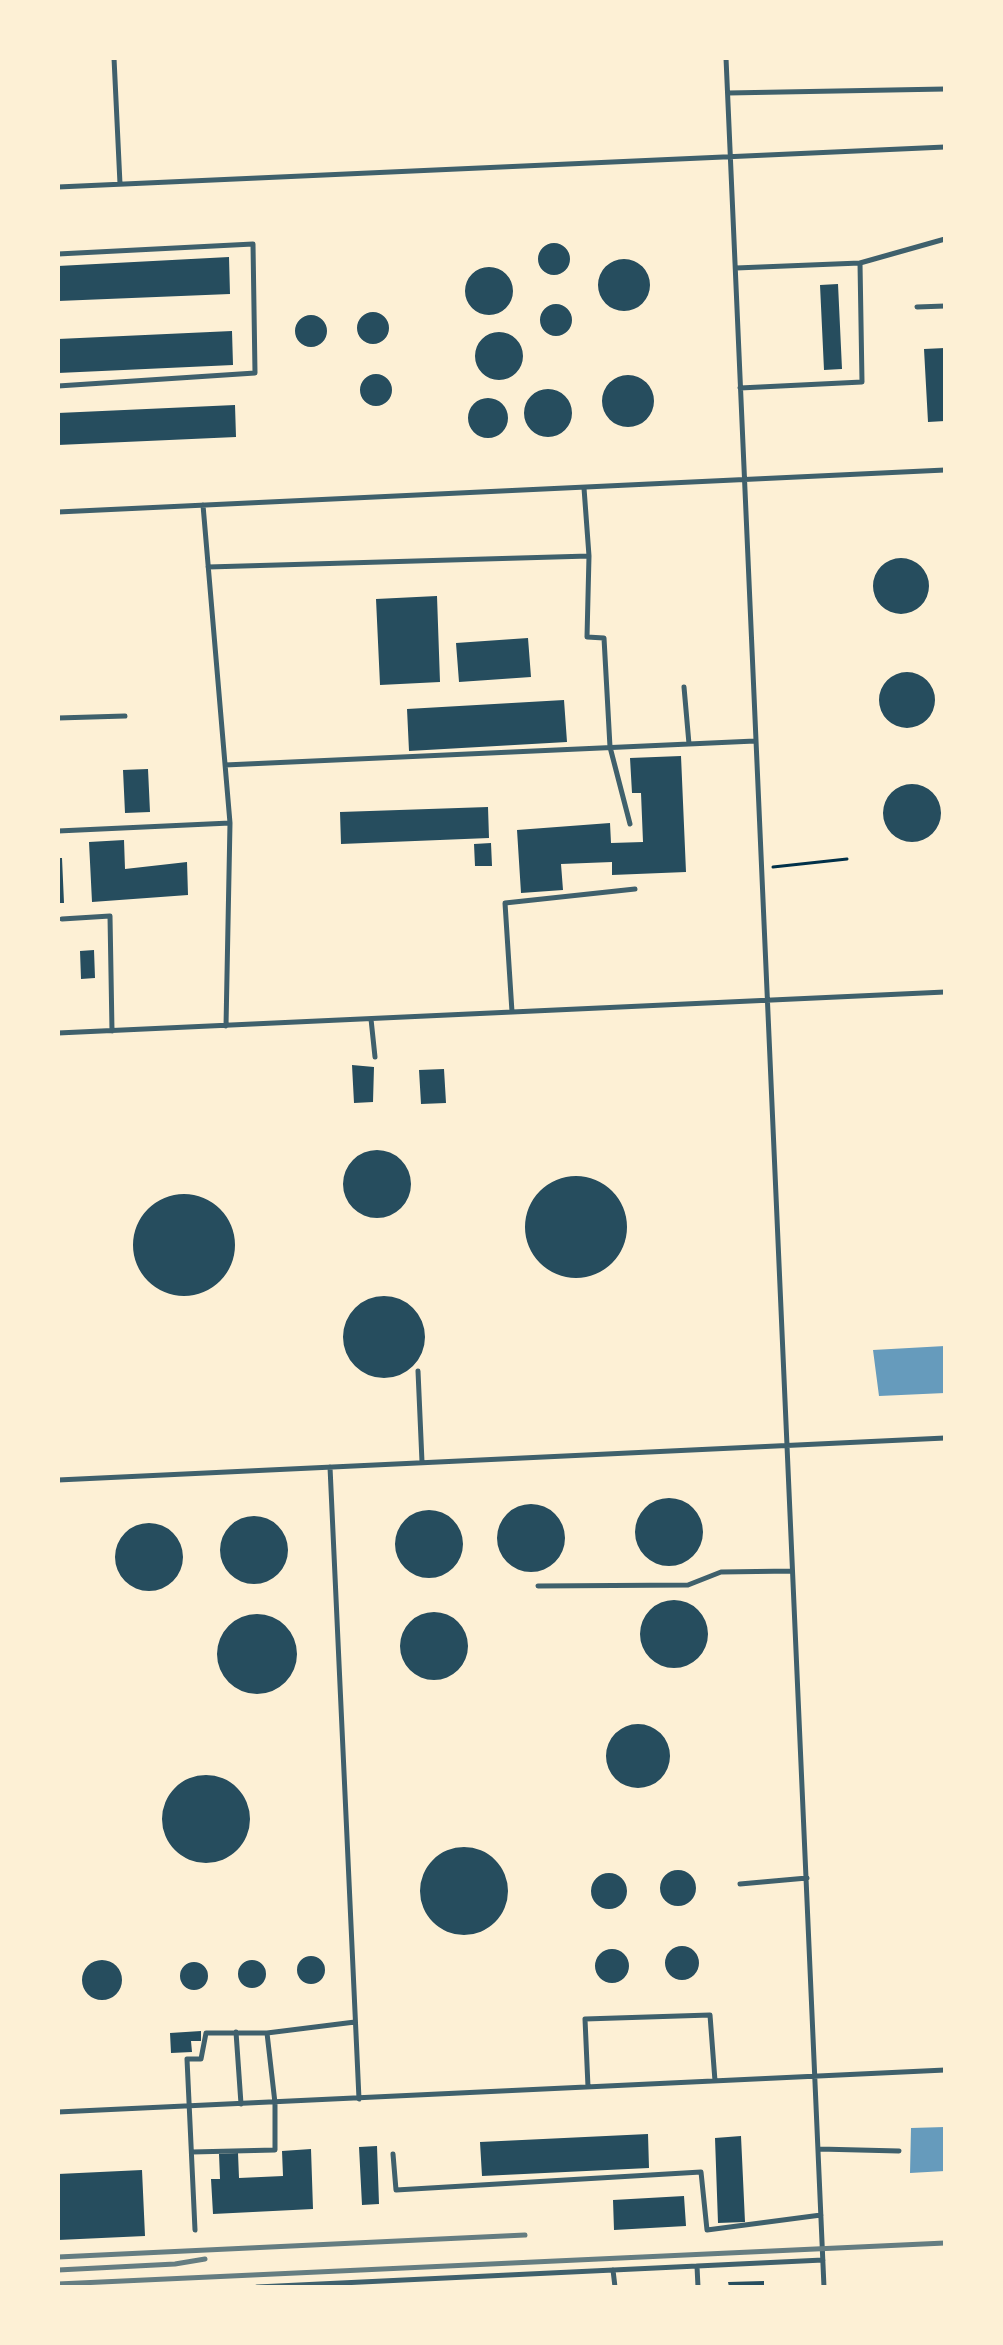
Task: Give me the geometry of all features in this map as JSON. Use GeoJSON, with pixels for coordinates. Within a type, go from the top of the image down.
{"type":"FeatureCollection","features":[{"type":"Feature","properties":{"kind":"lane"},"geometry":{"type":"LineString","coordinates":[[114,58],[120,184]]}},
{"type":"Feature","properties":{"kind":"lane"},"geometry":{"type":"LineString","coordinates":[[726,58],[824,2287]]}},
{"type":"Feature","properties":{"kind":"lane"},"geometry":{"type":"LineString","coordinates":[[728,93],[945,89]]}},
{"type":"Feature","properties":{"kind":"lane"},"geometry":{"type":"LineString","coordinates":[[58,187],[945,147]]}},
{"type":"Feature","properties":{"kind":"lane"},"geometry":{"type":"LineString","coordinates":[[736,268],[860,263],[945,239]]}},
{"type":"Feature","properties":{"kind":"lane"},"geometry":{"type":"LineString","coordinates":[[58,254],[253,244],[255,373],[58,386]]}},
{"type":"Feature","properties":{"kind":"lane"},"geometry":{"type":"LineString","coordinates":[[740,388],[862,382],[860,263]]}},
{"type":"Feature","properties":{"kind":"lane"},"geometry":{"type":"LineString","coordinates":[[917,307],[945,306]]}},
{"type":"Feature","properties":{"kind":"lane"},"geometry":{"type":"LineString","coordinates":[[58,512],[945,470]]}},
{"type":"Feature","properties":{"kind":"lane"},"geometry":{"type":"LineString","coordinates":[[584,488],[589,556],[587,637],[604,638],[610,747],[630,824]]}},
{"type":"Feature","properties":{"kind":"lane"},"geometry":{"type":"LineString","coordinates":[[203,505],[230,823],[226,1026]]}},
{"type":"Feature","properties":{"kind":"lane"},"geometry":{"type":"LineString","coordinates":[[208,567],[589,556]]}},
{"type":"Feature","properties":{"kind":"lane"},"geometry":{"type":"LineString","coordinates":[[684,687],[689,744]]}},
{"type":"Feature","properties":{"kind":"lane"},"geometry":{"type":"LineString","coordinates":[[58,718],[125,716]]}},
{"type":"Feature","properties":{"kind":"lane"},"geometry":{"type":"LineString","coordinates":[[225,765],[755,741]]}},
{"type":"Feature","properties":{"kind":"lane"},"geometry":{"type":"LineString","coordinates":[[58,831],[230,823]]}},
{"type":"Feature","properties":{"kind":"lane"},"geometry":{"type":"LineString","coordinates":[[512,1012],[505,903],[635,889]]}},
{"type":"Feature","properties":{"kind":"lane"},"geometry":{"type":"LineString","coordinates":[[62,919],[110,916],[112,1031]]}},
{"type":"Feature","properties":{"kind":"lane"},"geometry":{"type":"LineString","coordinates":[[58,1033],[945,992]]}},
{"type":"Feature","properties":{"kind":"lane"},"geometry":{"type":"LineString","coordinates":[[371,1019],[375,1057]]}},
{"type":"Feature","properties":{"kind":"lane"},"geometry":{"type":"LineString","coordinates":[[418,1371],[422,1462]]}},
{"type":"Feature","properties":{"kind":"lane"},"geometry":{"type":"LineString","coordinates":[[58,1480],[945,1438]]}},
{"type":"Feature","properties":{"kind":"lane"},"geometry":{"type":"LineString","coordinates":[[330,1467],[359,2099]]}},
{"type":"Feature","properties":{"kind":"lane"},"geometry":{"type":"LineString","coordinates":[[538,1586],[688,1585],[721,1572],[792,1571]]}},
{"type":"Feature","properties":{"kind":"lane"},"geometry":{"type":"LineString","coordinates":[[740,1884],[807,1878]]}},
{"type":"Feature","properties":{"kind":"lane"},"geometry":{"type":"LineString","coordinates":[[588,2087],[585,2019],[710,2015],[715,2081]]}},
{"type":"Feature","properties":{"kind":"lane"},"geometry":{"type":"LineString","coordinates":[[195,2230],[187,2059],[201,2059],[206,2033],[267,2033],[355,2022]]}},
{"type":"Feature","properties":{"kind":"lane"},"geometry":{"type":"LineString","coordinates":[[236,2032],[241,2104]]}},
{"type":"Feature","properties":{"kind":"lane"},"geometry":{"type":"LineString","coordinates":[[192,2152],[275,2150],[275,2103],[267,2033]]}},
{"type":"Feature","properties":{"kind":"lane"},"geometry":{"type":"LineString","coordinates":[[58,2112],[945,2070]]}},
{"type":"Feature","properties":{"kind":"lane"},"geometry":{"type":"LineString","coordinates":[[819,2149],[899,2151]]}},
{"type":"Feature","properties":{"kind":"lane"},"geometry":{"type":"LineString","coordinates":[[393,2154],[396,2190],[701,2172],[707,2230],[821,2215]]}},
{"type":"Feature","properties":{"kind":"lane"},"geometry":{"type":"LineString","coordinates":[[257,2287],[823,2260]]}},
{"type":"Feature","properties":{"kind":"lane"},"geometry":{"type":"LineString","coordinates":[[697,2266],[698,2287]]}},
{"type":"Feature","properties":{"kind":"lane"},"geometry":{"type":"LineString","coordinates":[[613,2270],[615,2287]]}},
{"type":"Feature","properties":{"kind":"lane"},"geometry":{"type":"LineString","coordinates":[[483,2276],[484,2287]]}},
{"type":"Feature","properties":{"kind":"path"},"geometry":{"type":"LineString","coordinates":[[761,868],[847,859]]}},
{"type":"Feature","properties":{"kind":"water"},"geometry":{"type":"Polygon","coordinates":[[[945,1346],[945,1393],[879,1396],[873,1350],[945,1346]]]}},
{"type":"Feature","properties":{"kind":"water"},"geometry":{"type":"Polygon","coordinates":[[[945,2127],[945,2171],[910,2173],[911,2128],[945,2127]]]}},
{"type":"Feature","properties":{"kind":"building"},"geometry":{"type":"Polygon","coordinates":[[[554,243],[565,248],[570,259],[565,270],[554,275],[543,270],[538,259],[543,248],[554,243]]]}},
{"type":"Feature","properties":{"kind":"building"},"geometry":{"type":"Polygon","coordinates":[[[229,257],[230,294],[58,301],[58,266],[229,257]]]}},
{"type":"Feature","properties":{"kind":"building"},"geometry":{"type":"Polygon","coordinates":[[[624,259],[642,267],[650,285],[642,303],[624,311],[606,303],[598,285],[606,267],[624,259]]]}},
{"type":"Feature","properties":{"kind":"building"},"geometry":{"type":"Polygon","coordinates":[[[489,267],[506,274],[513,291],[506,308],[489,315],[472,308],[465,291],[472,274],[489,267]]]}},
{"type":"Feature","properties":{"kind":"building"},"geometry":{"type":"Polygon","coordinates":[[[838,284],[842,369],[824,370],[820,285],[838,284]]]}},
{"type":"Feature","properties":{"kind":"building"},"geometry":{"type":"Polygon","coordinates":[[[556,304],[567,309],[572,320],[567,331],[556,336],[545,331],[540,320],[545,309],[556,304]]]}},
{"type":"Feature","properties":{"kind":"building"},"geometry":{"type":"Polygon","coordinates":[[[373,312],[384,317],[389,328],[384,339],[373,344],[362,339],[357,328],[362,317],[373,312]]]}},
{"type":"Feature","properties":{"kind":"building"},"geometry":{"type":"Polygon","coordinates":[[[311,315],[322,320],[327,331],[322,342],[311,347],[300,342],[295,331],[300,320],[311,315]]]}},
{"type":"Feature","properties":{"kind":"building"},"geometry":{"type":"Polygon","coordinates":[[[232,331],[233,365],[58,373],[58,339],[232,331]]]}},
{"type":"Feature","properties":{"kind":"building"},"geometry":{"type":"Polygon","coordinates":[[[499,332],[516,339],[523,356],[516,373],[499,380],[482,373],[475,356],[482,339],[499,332]]]}},
{"type":"Feature","properties":{"kind":"building"},"geometry":{"type":"Polygon","coordinates":[[[945,348],[945,421],[928,422],[924,349],[945,348]]]}},
{"type":"Feature","properties":{"kind":"building"},"geometry":{"type":"Polygon","coordinates":[[[376,374],[387,379],[392,390],[387,401],[376,406],[365,401],[360,390],[365,379],[376,374]]]}},
{"type":"Feature","properties":{"kind":"building"},"geometry":{"type":"Polygon","coordinates":[[[628,375],[646,383],[654,401],[646,419],[628,427],[610,419],[602,401],[610,383],[628,375]]]}},
{"type":"Feature","properties":{"kind":"building"},"geometry":{"type":"Polygon","coordinates":[[[548,389],[565,396],[572,413],[565,430],[548,437],[531,430],[524,413],[531,396],[548,389]]]}},
{"type":"Feature","properties":{"kind":"building"},"geometry":{"type":"Polygon","coordinates":[[[488,398],[502,404],[508,418],[502,432],[488,438],[474,432],[468,418],[474,404],[488,398]]]}},
{"type":"Feature","properties":{"kind":"building"},"geometry":{"type":"Polygon","coordinates":[[[235,405],[236,437],[58,445],[58,413],[235,405]]]}},
{"type":"Feature","properties":{"kind":"building"},"geometry":{"type":"Polygon","coordinates":[[[901,558],[921,566],[929,586],[921,606],[901,614],[881,606],[873,586],[881,566],[901,558]]]}},
{"type":"Feature","properties":{"kind":"building"},"geometry":{"type":"Polygon","coordinates":[[[437,596],[440,682],[380,685],[376,599],[437,596]]]}},
{"type":"Feature","properties":{"kind":"building"},"geometry":{"type":"Polygon","coordinates":[[[528,638],[531,677],[459,682],[456,643],[528,638]]]}},
{"type":"Feature","properties":{"kind":"building"},"geometry":{"type":"Polygon","coordinates":[[[907,672],[927,680],[935,700],[927,720],[907,728],[887,720],[879,700],[887,680],[907,672]]]}},
{"type":"Feature","properties":{"kind":"building"},"geometry":{"type":"Polygon","coordinates":[[[564,700],[567,742],[409,751],[407,709],[564,700]]]}},
{"type":"Feature","properties":{"kind":"building"},"geometry":{"type":"Polygon","coordinates":[[[681,756],[686,872],[612,875],[612,862],[561,864],[563,890],[521,893],[517,830],[610,823],[611,843],[643,842],[641,793],[632,793],[630,758],[681,756]]]}},
{"type":"Feature","properties":{"kind":"building"},"geometry":{"type":"Polygon","coordinates":[[[148,769],[150,812],[125,813],[123,770],[148,769]]]}},
{"type":"Feature","properties":{"kind":"building"},"geometry":{"type":"Polygon","coordinates":[[[912,784],[932,793],[941,813],[932,833],[912,842],[892,833],[883,813],[892,793],[912,784]]]}},
{"type":"Feature","properties":{"kind":"building"},"geometry":{"type":"Polygon","coordinates":[[[488,807],[489,838],[341,844],[340,812],[488,807]]]}},
{"type":"Feature","properties":{"kind":"building"},"geometry":{"type":"Polygon","coordinates":[[[124,840],[125,869],[187,862],[188,895],[92,902],[89,842],[124,840]]]}},
{"type":"Feature","properties":{"kind":"building"},"geometry":{"type":"Polygon","coordinates":[[[491,843],[492,866],[475,866],[474,844],[491,843]]]}},
{"type":"Feature","properties":{"kind":"building"},"geometry":{"type":"Polygon","coordinates":[[[58,858],[62,858],[64,903],[58,903],[58,858]]]}},
{"type":"Feature","properties":{"kind":"building"},"geometry":{"type":"Polygon","coordinates":[[[94,950],[95,978],[81,979],[80,951],[94,950]]]}},
{"type":"Feature","properties":{"kind":"building"},"geometry":{"type":"Polygon","coordinates":[[[352,1065],[374,1067],[373,1102],[354,1103],[352,1065]]]}},
{"type":"Feature","properties":{"kind":"building"},"geometry":{"type":"Polygon","coordinates":[[[444,1069],[446,1103],[421,1104],[419,1070],[444,1069]]]}},
{"type":"Feature","properties":{"kind":"building"},"geometry":{"type":"Polygon","coordinates":[[[377,1150],[401,1160],[411,1184],[401,1208],[377,1218],[353,1208],[343,1184],[353,1160],[377,1150]]]}},
{"type":"Feature","properties":{"kind":"building"},"geometry":{"type":"Polygon","coordinates":[[[576,1176],[596,1180],[612,1191],[623,1207],[627,1227],[623,1247],[612,1263],[596,1274],[576,1278],[556,1274],[540,1263],[529,1247],[525,1227],[529,1207],[540,1191],[556,1180],[576,1176]]]}},
{"type":"Feature","properties":{"kind":"building"},"geometry":{"type":"Polygon","coordinates":[[[184,1194],[203,1198],[220,1209],[231,1226],[235,1245],[231,1264],[220,1281],[203,1292],[184,1296],[165,1292],[148,1281],[137,1264],[133,1245],[137,1226],[148,1209],[165,1198],[184,1194]]]}},
{"type":"Feature","properties":{"kind":"building"},"geometry":{"type":"Polygon","coordinates":[[[384,1296],[400,1299],[413,1308],[422,1321],[425,1337],[422,1353],[413,1366],[400,1375],[384,1378],[368,1375],[355,1366],[346,1353],[343,1337],[346,1321],[355,1308],[368,1299],[384,1296]]]}},
{"type":"Feature","properties":{"kind":"building"},"geometry":{"type":"Polygon","coordinates":[[[669,1498],[693,1508],[703,1532],[693,1556],[669,1566],[645,1556],[635,1532],[645,1508],[669,1498]]]}},
{"type":"Feature","properties":{"kind":"building"},"geometry":{"type":"Polygon","coordinates":[[[531,1504],[555,1514],[565,1538],[555,1562],[531,1572],[507,1562],[497,1538],[507,1514],[531,1504]]]}},
{"type":"Feature","properties":{"kind":"building"},"geometry":{"type":"Polygon","coordinates":[[[429,1510],[453,1520],[463,1544],[453,1568],[429,1578],[405,1568],[395,1544],[405,1520],[429,1510]]]}},
{"type":"Feature","properties":{"kind":"building"},"geometry":{"type":"Polygon","coordinates":[[[254,1516],[278,1526],[288,1550],[278,1574],[254,1584],[230,1574],[220,1550],[230,1526],[254,1516]]]}},
{"type":"Feature","properties":{"kind":"building"},"geometry":{"type":"Polygon","coordinates":[[[149,1523],[173,1533],[183,1557],[173,1581],[149,1591],[125,1581],[115,1557],[125,1533],[149,1523]]]}},
{"type":"Feature","properties":{"kind":"building"},"geometry":{"type":"Polygon","coordinates":[[[674,1600],[698,1610],[708,1634],[698,1658],[674,1668],[650,1658],[640,1634],[650,1610],[674,1600]]]}},
{"type":"Feature","properties":{"kind":"building"},"geometry":{"type":"Polygon","coordinates":[[[434,1612],[458,1622],[468,1646],[458,1670],[434,1680],[410,1670],[400,1646],[410,1622],[434,1612]]]}},
{"type":"Feature","properties":{"kind":"building"},"geometry":{"type":"Polygon","coordinates":[[[257,1614],[285,1626],[297,1654],[285,1682],[257,1694],[229,1682],[217,1654],[229,1626],[257,1614]]]}},
{"type":"Feature","properties":{"kind":"building"},"geometry":{"type":"Polygon","coordinates":[[[632,1724],[644,1724],[661,1733],[668,1744],[668,1768],[661,1779],[644,1788],[632,1788],[620,1783],[611,1774],[606,1762],[606,1750],[611,1738],[620,1729],[632,1724]]]}},
{"type":"Feature","properties":{"kind":"building"},"geometry":{"type":"Polygon","coordinates":[[[197,1775],[215,1775],[231,1782],[243,1794],[250,1810],[250,1828],[243,1844],[231,1856],[215,1863],[197,1863],[181,1856],[169,1844],[162,1828],[162,1810],[169,1794],[181,1782],[197,1775]]]}},
{"type":"Feature","properties":{"kind":"building"},"geometry":{"type":"Polygon","coordinates":[[[455,1847],[473,1847],[489,1854],[501,1866],[508,1882],[508,1900],[501,1916],[489,1928],[473,1935],[455,1935],[439,1928],[427,1916],[420,1900],[420,1882],[427,1866],[439,1854],[455,1847]]]}},
{"type":"Feature","properties":{"kind":"building"},"geometry":{"type":"Polygon","coordinates":[[[678,1870],[690,1876],[696,1888],[690,1900],[678,1906],[666,1900],[660,1888],[666,1876],[678,1870]]]}},
{"type":"Feature","properties":{"kind":"building"},"geometry":{"type":"Polygon","coordinates":[[[609,1873],[621,1879],[627,1891],[621,1903],[609,1909],[597,1903],[591,1891],[597,1879],[609,1873]]]}},
{"type":"Feature","properties":{"kind":"building"},"geometry":{"type":"Polygon","coordinates":[[[682,1946],[694,1951],[699,1963],[694,1975],[682,1980],[670,1975],[665,1963],[670,1951],[682,1946]]]}},
{"type":"Feature","properties":{"kind":"building"},"geometry":{"type":"Polygon","coordinates":[[[612,1949],[624,1954],[629,1966],[624,1978],[612,1983],[600,1978],[595,1966],[600,1954],[612,1949]]]}},
{"type":"Feature","properties":{"kind":"building"},"geometry":{"type":"Polygon","coordinates":[[[311,1956],[321,1960],[325,1970],[321,1980],[311,1984],[301,1980],[297,1970],[301,1960],[311,1956]]]}},
{"type":"Feature","properties":{"kind":"building"},"geometry":{"type":"Polygon","coordinates":[[[102,1960],[116,1966],[122,1980],[116,1994],[102,2000],[88,1994],[82,1980],[88,1966],[102,1960]]]}},
{"type":"Feature","properties":{"kind":"building"},"geometry":{"type":"Polygon","coordinates":[[[252,1960],[262,1964],[266,1974],[262,1984],[252,1988],[242,1984],[238,1974],[242,1964],[252,1960]]]}},
{"type":"Feature","properties":{"kind":"building"},"geometry":{"type":"Polygon","coordinates":[[[194,1962],[204,1966],[208,1976],[204,1986],[194,1990],[184,1986],[180,1976],[184,1966],[194,1962]]]}},
{"type":"Feature","properties":{"kind":"building"},"geometry":{"type":"Polygon","coordinates":[[[201,2031],[201,2041],[191,2041],[192,2052],[171,2053],[170,2033],[201,2031]]]}},
{"type":"Feature","properties":{"kind":"building"},"geometry":{"type":"Polygon","coordinates":[[[648,2134],[649,2168],[482,2176],[480,2142],[648,2134]]]}},
{"type":"Feature","properties":{"kind":"building"},"geometry":{"type":"Polygon","coordinates":[[[741,2136],[745,2222],[718,2223],[715,2138],[741,2136]]]}},
{"type":"Feature","properties":{"kind":"building"},"geometry":{"type":"Polygon","coordinates":[[[377,2146],[379,2204],[362,2205],[359,2147],[377,2146]]]}},
{"type":"Feature","properties":{"kind":"building"},"geometry":{"type":"Polygon","coordinates":[[[311,2149],[313,2209],[213,2214],[211,2179],[220,2179],[219,2154],[238,2153],[239,2178],[283,2176],[282,2151],[311,2149]]]}},
{"type":"Feature","properties":{"kind":"building"},"geometry":{"type":"Polygon","coordinates":[[[142,2170],[145,2236],[58,2240],[58,2174],[142,2170]]]}},
{"type":"Feature","properties":{"kind":"building"},"geometry":{"type":"Polygon","coordinates":[[[684,2196],[686,2226],[614,2230],[613,2200],[684,2196]]]}},
{"type":"Feature","properties":{"kind":"building"},"geometry":{"type":"Polygon","coordinates":[[[764,2281],[764,2287],[729,2287],[728,2282],[764,2281]]]}},
{"type":"Feature","properties":{"kind":"railway"},"geometry":{"type":"LineString","coordinates":[[58,2257],[525,2235]]}},
{"type":"Feature","properties":{"kind":"railway"},"geometry":{"type":"LineString","coordinates":[[58,2284],[945,2243]]}},
{"type":"Feature","properties":{"kind":"railway"},"geometry":{"type":"LineString","coordinates":[[58,2270],[175,2264],[205,2259]]}}]}
